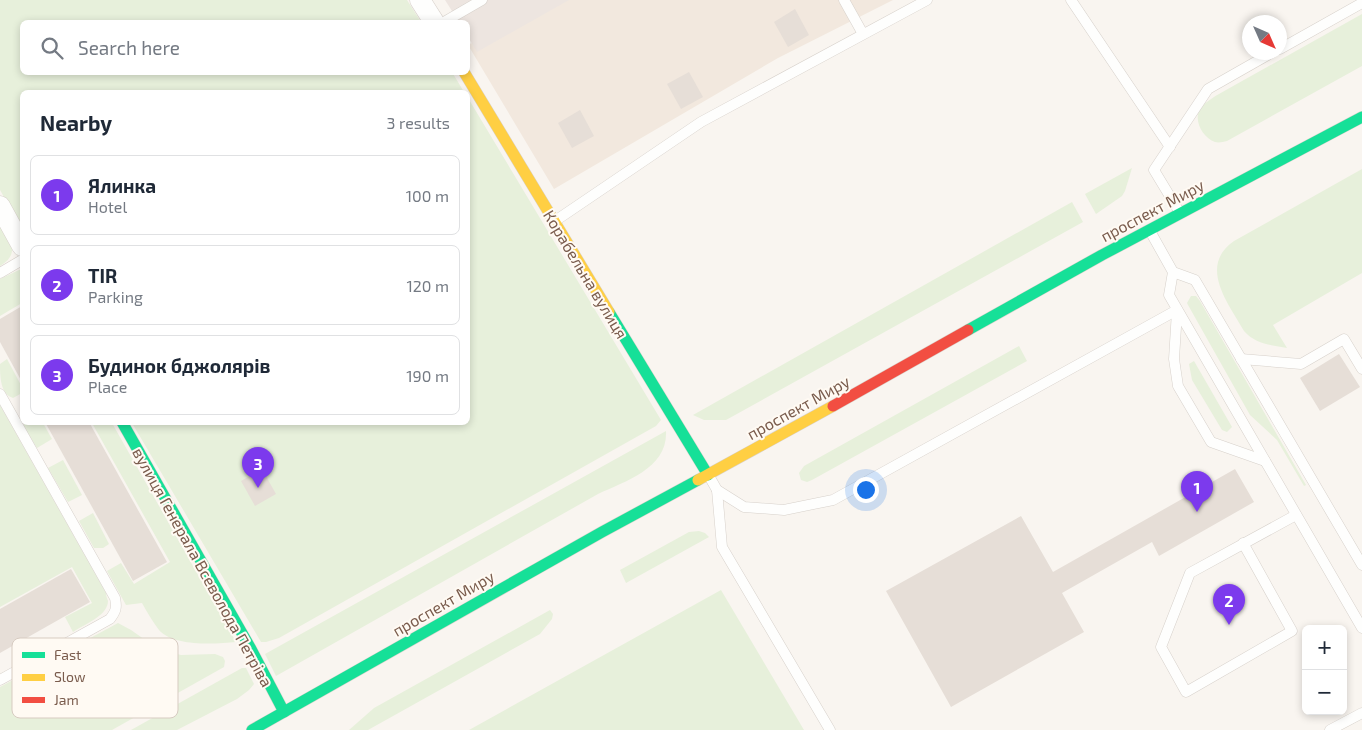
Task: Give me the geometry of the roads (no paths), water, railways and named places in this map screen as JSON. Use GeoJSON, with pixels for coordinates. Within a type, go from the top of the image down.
{"type":"FeatureCollection","features":[{"type":"Feature","properties":{"kind":"main road","name":"Корабельна вулиця"},"geometry":{"type":"LineString","coordinates":[[466,75],[708,475]]}},
{"type":"Feature","properties":{"kind":"main road","name":"проспект Миру"},"geometry":{"type":"LineString","coordinates":[[252,730],[602,532],[1180,213],[1362,118]]}},
{"type":"Feature","properties":{"kind":"main road","name":"вулиця Генерала Всеволода Петріва"},"geometry":{"type":"LineString","coordinates":[[124,425],[284,712]]}},
{"type":"Feature","properties":{"kind":"street"},"geometry":{"type":"LineString","coordinates":[[420,0],[433,20]]}},
{"type":"Feature","properties":{"kind":"street"},"geometry":{"type":"LineString","coordinates":[[0,206],[20,242]]}},
{"type":"Feature","properties":{"kind":"lane"},"geometry":{"type":"LineString","coordinates":[[447,20],[482,0]]}},
{"type":"Feature","properties":{"kind":"lane"},"geometry":{"type":"LineString","coordinates":[[844,0],[863,34]]}},
{"type":"Feature","properties":{"kind":"lane"},"geometry":{"type":"LineString","coordinates":[[554,222],[701,122],[927,0]]}},
{"type":"Feature","properties":{"kind":"lane"},"geometry":{"type":"LineString","coordinates":[[1071,0],[1170,147]]}},
{"type":"Feature","properties":{"kind":"lane"},"geometry":{"type":"LineString","coordinates":[[1287,45],[1362,3]]}},
{"type":"Feature","properties":{"kind":"lane"},"geometry":{"type":"LineString","coordinates":[[1180,213],[1154,170],[1208,89],[1259,60]]}},
{"type":"Feature","properties":{"kind":"lane"},"geometry":{"type":"LineString","coordinates":[[1150,230],[1173,272],[1169,296],[1362,628]]}},
{"type":"Feature","properties":{"kind":"lane"},"geometry":{"type":"LineString","coordinates":[[0,273],[20,261]]}},
{"type":"Feature","properties":{"kind":"lane"},"geometry":{"type":"LineString","coordinates":[[1173,272],[1195,280],[1362,565]]}},
{"type":"Feature","properties":{"kind":"lane"},"geometry":{"type":"LineString","coordinates":[[717,490],[744,507],[784,510],[833,500],[1177,310]]}},
{"type":"Feature","properties":{"kind":"lane"},"geometry":{"type":"LineString","coordinates":[[1177,310],[1174,360],[1178,386],[1211,442],[1265,462]]}},
{"type":"Feature","properties":{"kind":"lane"},"geometry":{"type":"LineString","coordinates":[[1241,360],[1301,364],[1344,339],[1362,369]]}},
{"type":"Feature","properties":{"kind":"lane"},"geometry":{"type":"LineString","coordinates":[[0,394],[115,598],[116,612],[110,619],[76,638]]}},
{"type":"Feature","properties":{"kind":"lane"},"geometry":{"type":"LineString","coordinates":[[708,475],[717,490],[722,546],[830,730]]}},
{"type":"Feature","properties":{"kind":"lane"},"geometry":{"type":"LineString","coordinates":[[1244,543],[1292,631],[1186,692],[1161,647],[1190,572],[1296,515]]}},
{"type":"Feature","properties":{"kind":"lane"},"geometry":{"type":"LineString","coordinates":[[0,680],[12,673]]}},
{"type":"Feature","properties":{"kind":"lane"},"geometry":{"type":"LineString","coordinates":[[1330,730],[1362,713]]}},
{"type":"Feature","properties":{"kind":"place","name":"Будинок бджолярів"},"geometry":{"type":"Point","coordinates":[258,488]}},
{"type":"Feature","properties":{"kind":"place","name":"Ялинка"},"geometry":{"type":"Point","coordinates":[1197,512]}},
{"type":"Feature","properties":{"kind":"place","name":"TIR"},"geometry":{"type":"Point","coordinates":[1229,625]}}]}
